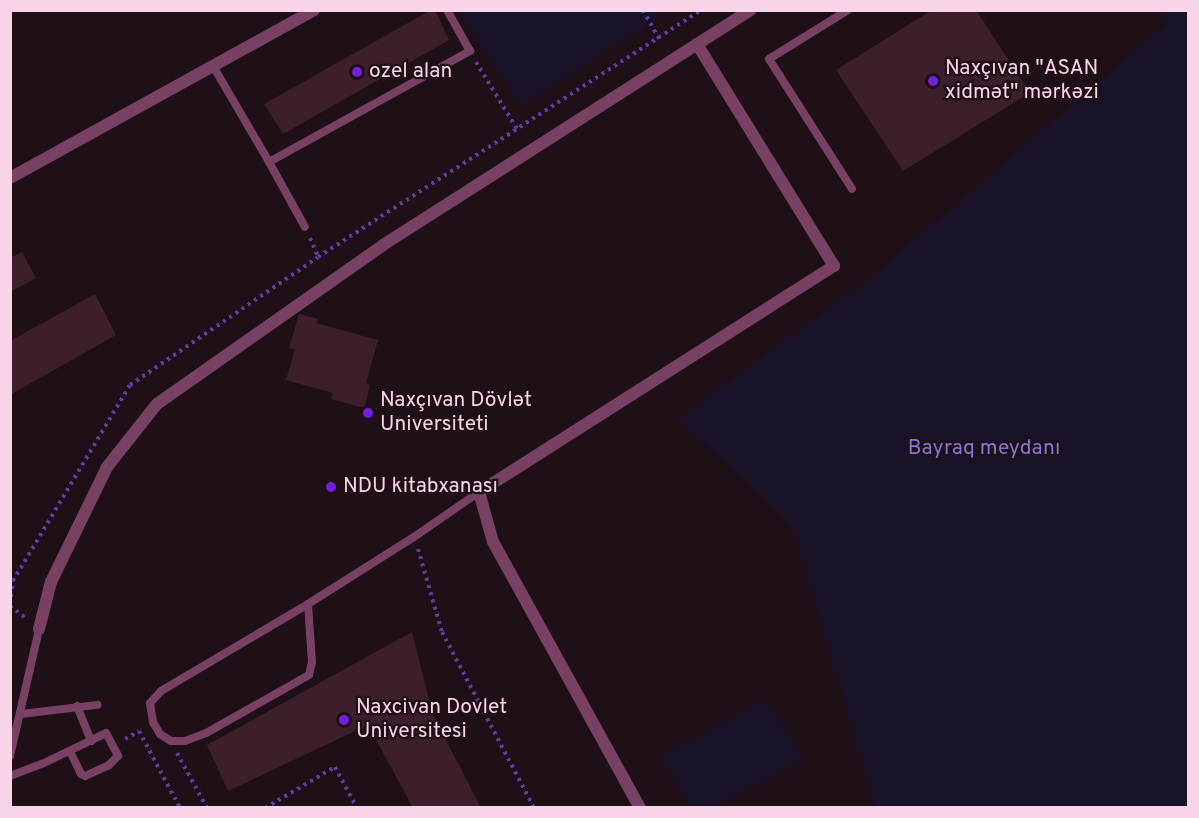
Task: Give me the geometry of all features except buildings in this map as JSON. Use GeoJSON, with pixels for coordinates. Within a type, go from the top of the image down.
{"type":"FeatureCollection","features":[{"type":"Feature","properties":{"kind":"street"},"geometry":{"type":"LineString","coordinates":[[39,629],[51,582],[107,467],[157,404],[383,245],[750,10]]}},
{"type":"Feature","properties":{"kind":"street"},"geometry":{"type":"LineString","coordinates":[[10,178],[310,11]]}},
{"type":"Feature","properties":{"kind":"street"},"geometry":{"type":"LineString","coordinates":[[640,807],[493,542],[479,492],[834,266],[697,44]]}},
{"type":"Feature","properties":{"kind":"lane"},"geometry":{"type":"LineString","coordinates":[[269,162],[470,51],[447,10]]}},
{"type":"Feature","properties":{"kind":"lane"},"geometry":{"type":"LineString","coordinates":[[848,10],[769,59],[852,189]]}},
{"type":"Feature","properties":{"kind":"lane"},"geometry":{"type":"LineString","coordinates":[[213,66],[305,227]]}},
{"type":"Feature","properties":{"kind":"lane"},"geometry":{"type":"LineString","coordinates":[[308,604],[312,662],[309,675],[206,733],[185,741],[171,741],[160,734],[153,722],[150,703],[161,691],[308,604],[414,537],[479,492]]}},
{"type":"Feature","properties":{"kind":"lane"},"geometry":{"type":"LineString","coordinates":[[10,756],[39,629]]}},
{"type":"Feature","properties":{"kind":"lane"},"geometry":{"type":"LineString","coordinates":[[21,714],[97,705]]}},
{"type":"Feature","properties":{"kind":"lane"},"geometry":{"type":"LineString","coordinates":[[77,706],[91,741]]}},
{"type":"Feature","properties":{"kind":"lane"},"geometry":{"type":"LineString","coordinates":[[10,776],[106,733],[114,746],[117,761],[85,776],[81,774],[70,751]]}},
{"type":"Feature","properties":{"kind":"path"},"geometry":{"type":"LineString","coordinates":[[643,10],[659,39]]}},
{"type":"Feature","properties":{"kind":"path"},"geometry":{"type":"LineString","coordinates":[[470,51],[517,129]]}},
{"type":"Feature","properties":{"kind":"path"},"geometry":{"type":"LineString","coordinates":[[305,227],[318,257]]}},
{"type":"Feature","properties":{"kind":"path"},"geometry":{"type":"LineString","coordinates":[[414,537],[442,632],[534,807]]}},
{"type":"Feature","properties":{"kind":"path"},"geometry":{"type":"LineString","coordinates":[[114,746],[153,722]]}},
{"type":"Feature","properties":{"kind":"path"},"geometry":{"type":"LineString","coordinates":[[139,731],[180,807]]}},
{"type":"Feature","properties":{"kind":"path"},"geometry":{"type":"LineString","coordinates":[[171,741],[207,807]]}},
{"type":"Feature","properties":{"kind":"path"},"geometry":{"type":"LineString","coordinates":[[265,807],[335,767],[357,807]]}},
{"type":"Feature","properties":{"kind":"green space"},"geometry":{"type":"Polygon","coordinates":[[[459,11],[670,11],[521,105],[459,11]]]}},
{"type":"Feature","properties":{"kind":"green space","name":"Bayraq meydanı"},"geometry":{"type":"Polygon","coordinates":[[[1156,11],[1188,11],[1188,807],[875,807],[792,526],[678,418],[875,274],[1166,24],[1156,11]]]}},
{"type":"Feature","properties":{"kind":"green space"},"geometry":{"type":"Polygon","coordinates":[[[767,699],[804,760],[714,807],[691,807],[660,756],[767,699]]]}},
{"type":"Feature","properties":{"kind":"place","name":"ozel alan"},"geometry":{"type":"Point","coordinates":[357,72]}},
{"type":"Feature","properties":{"kind":"place","name":"Naxçıvan \"ASAN xidmət\" mərkəzi"},"geometry":{"type":"Point","coordinates":[933,81]}},
{"type":"Feature","properties":{"kind":"place","name":"Naxçıvan Dövlət Universiteti"},"geometry":{"type":"Point","coordinates":[368,413]}},
{"type":"Feature","properties":{"kind":"place","name":"NDU kitabxanası"},"geometry":{"type":"Point","coordinates":[331,487]}},
{"type":"Feature","properties":{"kind":"place","name":"Naxcivan Dovlet Universitesi"},"geometry":{"type":"Point","coordinates":[344,720]}}]}
